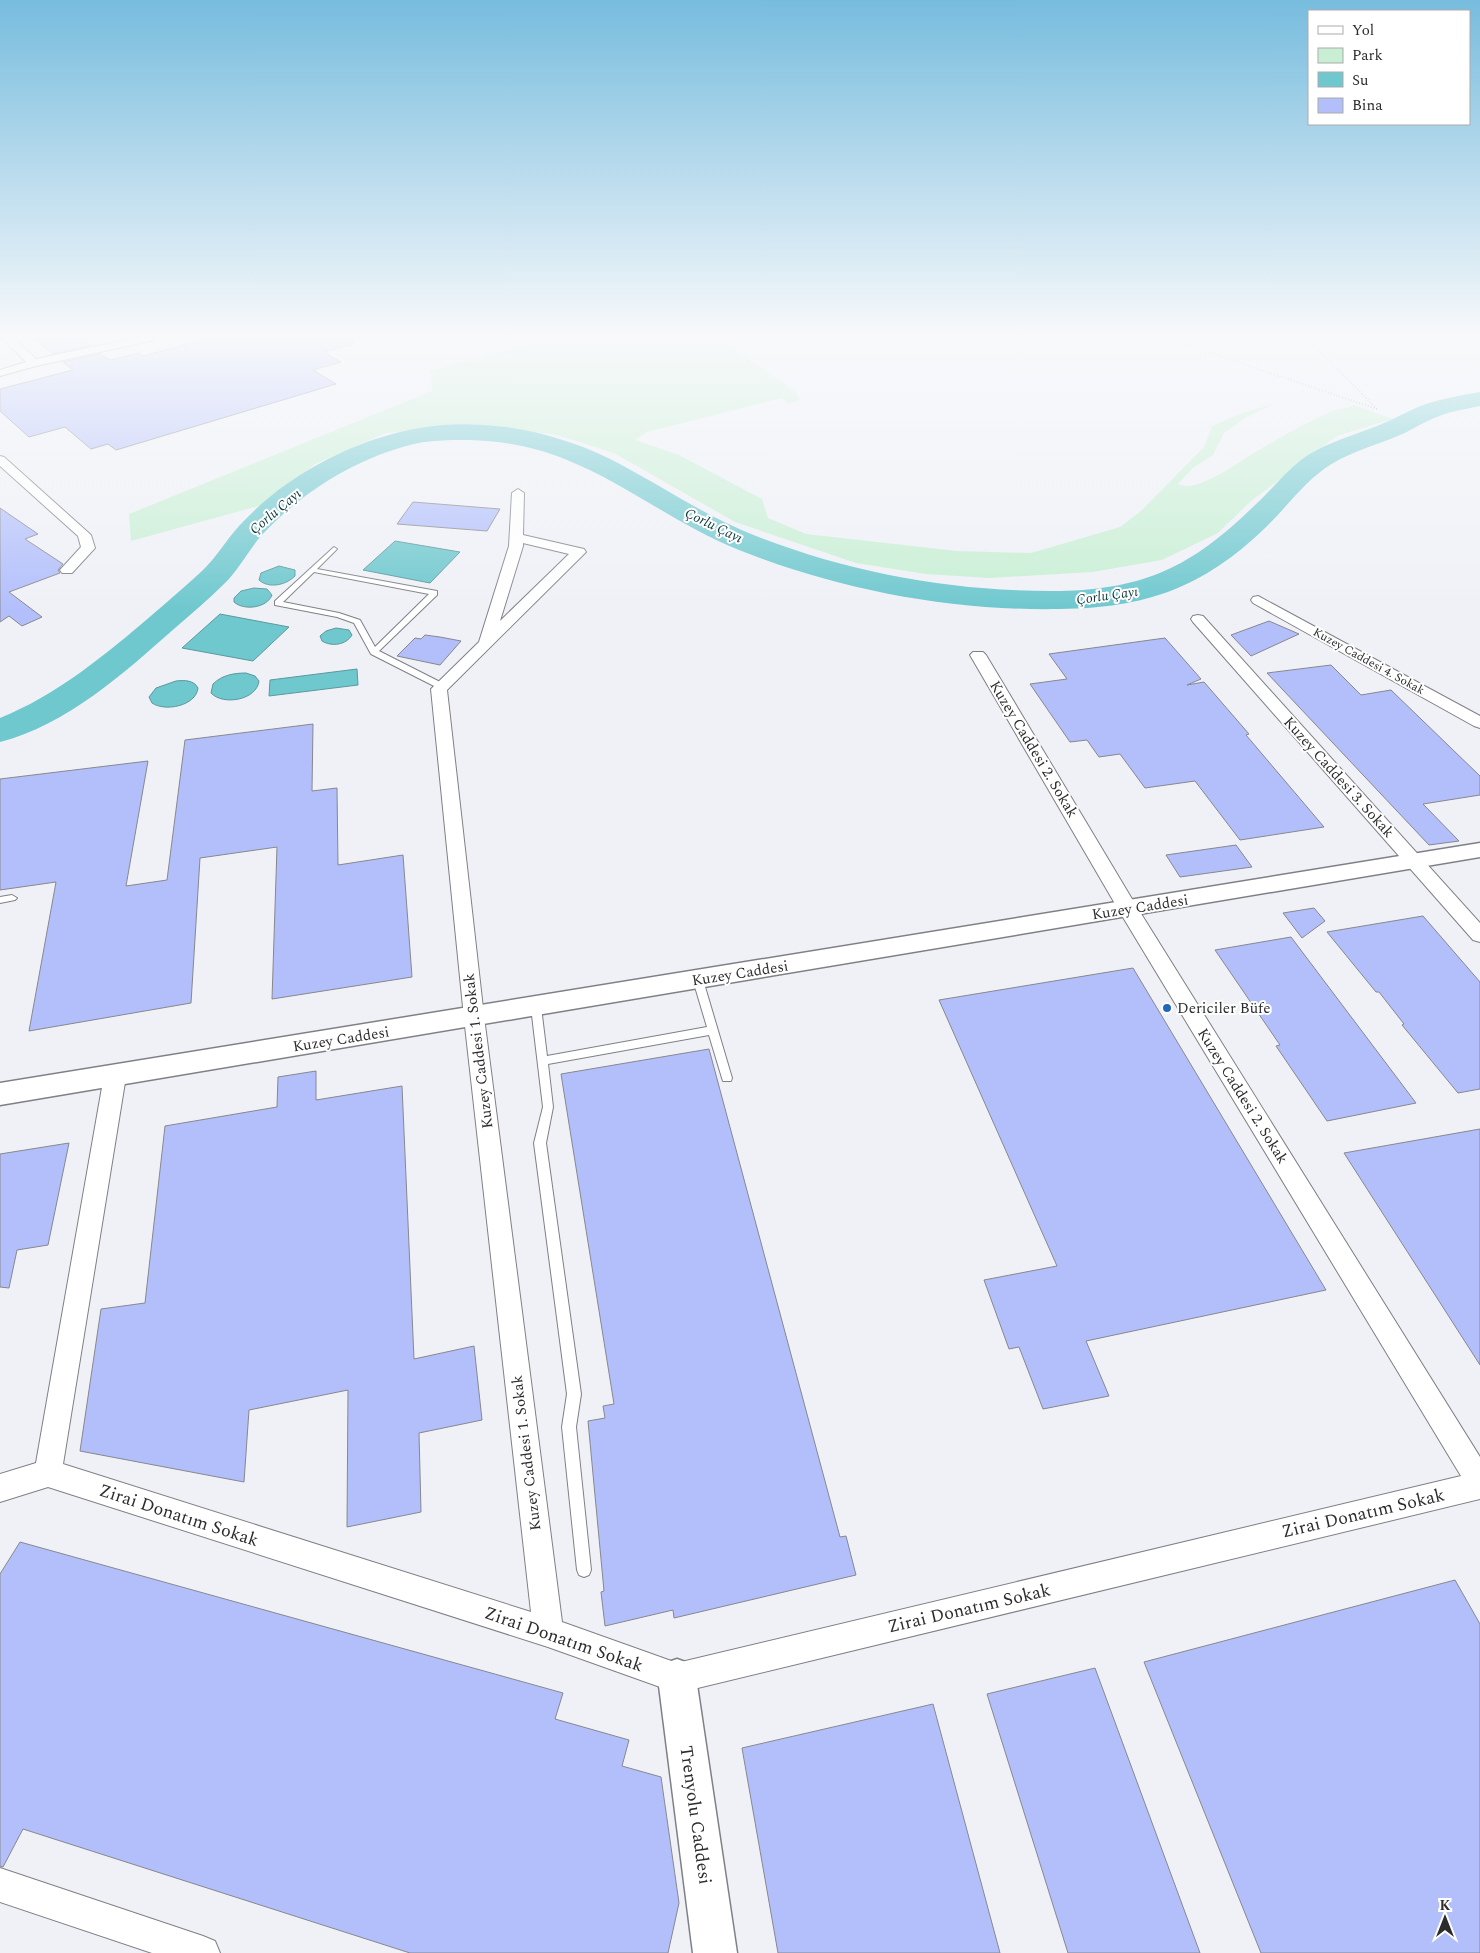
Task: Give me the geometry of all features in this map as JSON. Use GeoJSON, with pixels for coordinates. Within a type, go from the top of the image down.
{"type":"FeatureCollection","features":[{"type":"Feature","properties":{"kind":"street"},"geometry":{"type":"LineString","coordinates":[[0,460],[84,535],[88,548],[67,570]]}},
{"type":"Feature","properties":{"kind":"street"},"geometry":{"type":"LineString","coordinates":[[486,644],[516,546],[518,493]]}},
{"type":"Feature","properties":{"kind":"street"},"geometry":{"type":"LineString","coordinates":[[441,686],[579,552],[517,538]]}},
{"type":"Feature","properties":{"kind":"street","name":"Kuzey Caddesi 4. Sokak"},"geometry":{"type":"LineString","coordinates":[[1258,600],[1480,723]]}},
{"type":"Feature","properties":{"kind":"street","name":"Kuzey Caddesi 3. Sokak"},"geometry":{"type":"LineString","coordinates":[[1198,620],[1480,935]]}},
{"type":"Feature","properties":{"kind":"street","name":"Kuzey Caddesi 2. Sokak"},"geometry":{"type":"LineString","coordinates":[[978,655],[1128,909],[1480,1484]]}},
{"type":"Feature","properties":{"kind":"street","name":"Kuzey Caddesi 1. Sokak"},"geometry":{"type":"LineString","coordinates":[[441,686],[439,689],[474,1017],[548,1632]]}},
{"type":"Feature","properties":{"kind":"street","name":"Kuzey Caddesi"},"geometry":{"type":"LineString","coordinates":[[0,1094],[1480,850]]}},
{"type":"Feature","properties":{"kind":"street"},"geometry":{"type":"LineString","coordinates":[[0,1488],[48,1473],[115,1076]]}},
{"type":"Feature","properties":{"kind":"street","name":"Zirai Donatım Sokak"},"geometry":{"type":"LineString","coordinates":[[48,1473],[548,1632],[677,1678],[1480,1484]]}},
{"type":"Feature","properties":{"kind":"street","name":"Trenyolu Caddesi"},"geometry":{"type":"LineString","coordinates":[[677,1678],[715,1953]]}},
{"type":"Feature","properties":{"kind":"street"},"geometry":{"type":"LineString","coordinates":[[0,1885],[203,1953]]}},
{"type":"Feature","properties":{"kind":"lane"},"geometry":{"type":"LineString","coordinates":[[334,549],[278,603],[339,615],[357,622],[374,652],[441,686]]}},
{"type":"Feature","properties":{"kind":"lane"},"geometry":{"type":"LineString","coordinates":[[312,570],[434,593],[374,652]]}},
{"type":"Feature","properties":{"kind":"lane"},"geometry":{"type":"LineString","coordinates":[[0,900],[12,898]]}},
{"type":"Feature","properties":{"kind":"lane"},"geometry":{"type":"LineString","coordinates":[[698,980],[727,1078]]}},
{"type":"Feature","properties":{"kind":"lane"},"geometry":{"type":"LineString","coordinates":[[536,1007],[548,1108],[540,1142],[574,1394],[570,1428],[584,1570]]}},
{"type":"Feature","properties":{"kind":"lane"},"geometry":{"type":"LineString","coordinates":[[542,1061],[713,1030]]}},
{"type":"Feature","properties":{"kind":"green space"},"geometry":{"type":"Polygon","coordinates":[[[338,429],[424,429],[386,433],[315,464],[269,503],[131,541],[129,514],[338,429]]]}},
{"type":"Feature","properties":{"kind":"green space"},"geometry":{"type":"Polygon","coordinates":[[[513,429],[658,429],[647,432],[635,440],[679,455],[762,499],[768,518],[806,534],[957,551],[1031,553],[1120,527],[1141,511],[1204,447],[1211,429],[1229,429],[1224,433],[1213,455],[1193,468],[1178,484],[1186,486],[1195,485],[1216,476],[1296,429],[1360,429],[1337,436],[1251,501],[1218,533],[1162,560],[1092,572],[989,578],[926,574],[856,563],[735,522],[614,453],[557,435],[513,429]]]}},
{"type":"Feature","properties":{"kind":"water"},"geometry":{"type":"Polygon","coordinates":[[[395,541],[460,552],[430,583],[363,570],[395,541]]]}},
{"type":"Feature","properties":{"kind":"water"},"geometry":{"type":"Polygon","coordinates":[[[279,566],[295,570],[295,576],[287,582],[277,585],[263,583],[259,580],[261,573],[279,566]]]}},
{"type":"Feature","properties":{"kind":"water"},"geometry":{"type":"Polygon","coordinates":[[[254,588],[267,589],[272,595],[265,603],[255,607],[243,607],[234,602],[234,598],[241,591],[254,588]]]}},
{"type":"Feature","properties":{"kind":"water"},"geometry":{"type":"Polygon","coordinates":[[[220,614],[289,627],[253,661],[182,648],[220,614]]]}},
{"type":"Feature","properties":{"kind":"water"},"geometry":{"type":"Polygon","coordinates":[[[336,628],[349,630],[352,635],[343,643],[338,644],[322,641],[320,636],[326,631],[336,628]]]}},
{"type":"Feature","properties":{"kind":"water"},"geometry":{"type":"Polygon","coordinates":[[[357,669],[358,685],[269,696],[270,680],[357,669]]]}},
{"type":"Feature","properties":{"kind":"water"},"geometry":{"type":"Polygon","coordinates":[[[246,673],[255,676],[259,681],[257,688],[246,697],[231,700],[216,697],[211,693],[213,684],[220,678],[246,673]]]}},
{"type":"Feature","properties":{"kind":"water"},"geometry":{"type":"Polygon","coordinates":[[[176,681],[188,681],[196,685],[198,688],[192,699],[179,706],[172,707],[158,706],[152,703],[149,697],[156,688],[176,681]]]}},
{"type":"Feature","properties":{"kind":"building"},"geometry":{"type":"Polygon","coordinates":[[[20,429],[57,429],[29,437],[20,429]]]}},
{"type":"Feature","properties":{"kind":"building"},"geometry":{"type":"Polygon","coordinates":[[[68,429],[186,429],[116,450],[108,444],[91,449],[68,429]]]}},
{"type":"Feature","properties":{"kind":"building"},"geometry":{"type":"Polygon","coordinates":[[[413,502],[500,509],[487,531],[397,524],[413,502]]]}},
{"type":"Feature","properties":{"kind":"building"},"geometry":{"type":"Polygon","coordinates":[[[0,508],[38,534],[25,539],[63,564],[58,570],[60,573],[9,592],[42,617],[22,626],[9,616],[0,622],[0,508]]]}},
{"type":"Feature","properties":{"kind":"building"},"geometry":{"type":"Polygon","coordinates":[[[1269,621],[1299,634],[1251,656],[1231,635],[1269,621]]]}},
{"type":"Feature","properties":{"kind":"building"},"geometry":{"type":"Polygon","coordinates":[[[425,635],[461,641],[440,665],[397,656],[415,638],[421,639],[425,635]]]}},
{"type":"Feature","properties":{"kind":"building"},"geometry":{"type":"Polygon","coordinates":[[[1165,638],[1201,679],[1187,685],[1204,682],[1249,734],[1246,735],[1324,827],[1240,840],[1195,781],[1145,788],[1120,754],[1099,757],[1087,740],[1070,742],[1030,684],[1067,679],[1049,654],[1165,638]]]}},
{"type":"Feature","properties":{"kind":"building"},"geometry":{"type":"Polygon","coordinates":[[[1331,665],[1361,695],[1391,690],[1480,776],[1480,795],[1423,804],[1459,841],[1429,845],[1267,673],[1331,665]]]}},
{"type":"Feature","properties":{"kind":"building"},"geometry":{"type":"Polygon","coordinates":[[[313,724],[312,791],[337,788],[338,865],[403,855],[412,977],[272,999],[277,847],[200,858],[191,1003],[29,1031],[56,882],[0,890],[0,779],[148,761],[126,886],[167,880],[185,740],[313,724]]]}},
{"type":"Feature","properties":{"kind":"building"},"geometry":{"type":"Polygon","coordinates":[[[1236,845],[1252,867],[1180,877],[1166,855],[1236,845]]]}},
{"type":"Feature","properties":{"kind":"building"},"geometry":{"type":"Polygon","coordinates":[[[1314,908],[1325,921],[1302,938],[1283,913],[1314,908]]]}},
{"type":"Feature","properties":{"kind":"building"},"geometry":{"type":"Polygon","coordinates":[[[1423,916],[1480,982],[1480,1089],[1458,1093],[1402,1025],[1404,1024],[1379,992],[1376,992],[1327,932],[1423,916]]]}},
{"type":"Feature","properties":{"kind":"building"},"geometry":{"type":"Polygon","coordinates":[[[1291,937],[1416,1103],[1327,1121],[1276,1046],[1280,1045],[1215,950],[1291,937]]]}},
{"type":"Feature","properties":{"kind":"building"},"geometry":{"type":"Polygon","coordinates":[[[1133,968],[1326,1290],[1086,1341],[1109,1396],[1043,1409],[1019,1347],[1009,1349],[984,1280],[1057,1266],[939,1000],[1133,968]]]}},
{"type":"Feature","properties":{"kind":"building"},"geometry":{"type":"Polygon","coordinates":[[[709,1049],[840,1537],[846,1536],[856,1575],[674,1618],[673,1610],[605,1626],[601,1592],[604,1591],[588,1421],[605,1418],[603,1406],[614,1404],[561,1074],[709,1049]]]}},
{"type":"Feature","properties":{"kind":"building"},"geometry":{"type":"Polygon","coordinates":[[[316,1071],[316,1100],[402,1086],[414,1359],[474,1346],[482,1420],[419,1433],[421,1512],[347,1527],[348,1390],[249,1410],[244,1482],[80,1451],[101,1309],[145,1303],[165,1126],[277,1107],[278,1077],[316,1071]]]}},
{"type":"Feature","properties":{"kind":"building"},"geometry":{"type":"Polygon","coordinates":[[[1480,1129],[1480,1365],[1344,1153],[1480,1129]]]}},
{"type":"Feature","properties":{"kind":"building"},"geometry":{"type":"Polygon","coordinates":[[[69,1143],[48,1245],[17,1250],[9,1288],[0,1287],[0,1154],[69,1143]]]}},
{"type":"Feature","properties":{"kind":"building"},"geometry":{"type":"Polygon","coordinates":[[[20,1542],[563,1693],[555,1719],[629,1740],[622,1766],[661,1777],[679,1903],[668,1953],[410,1953],[23,1829],[3,1867],[0,1866],[0,1574],[20,1542]]]}},
{"type":"Feature","properties":{"kind":"building"},"geometry":{"type":"Polygon","coordinates":[[[1455,1580],[1480,1624],[1480,1953],[1261,1953],[1144,1662],[1455,1580]]]}},
{"type":"Feature","properties":{"kind":"building"},"geometry":{"type":"Polygon","coordinates":[[[1095,1668],[1200,1953],[1068,1953],[987,1694],[1095,1668]]]}},
{"type":"Feature","properties":{"kind":"building"},"geometry":{"type":"Polygon","coordinates":[[[933,1704],[1000,1953],[778,1953],[742,1748],[933,1704]]]}},
{"type":"Feature","properties":{"kind":"waterway","name":"Çorlu Çayı"},"geometry":{"type":"LineString","coordinates":[[0,731],[48,709],[113,664],[212,579],[222,569],[253,528],[285,499],[342,463],[383,445],[403,439],[424,435],[466,432],[487,433],[544,443],[602,465],[694,519],[728,535],[751,545],[835,572],[872,581],[947,594],[1022,600],[1060,600],[1092,599],[1120,595],[1171,581],[1217,555],[1239,537],[1301,474],[1316,462],[1344,447],[1391,429]]}},
{"type":"Feature","properties":{"kind":"place","name":"Dericiler Büfe"},"geometry":{"type":"Point","coordinates":[1167,1008]}}]}
